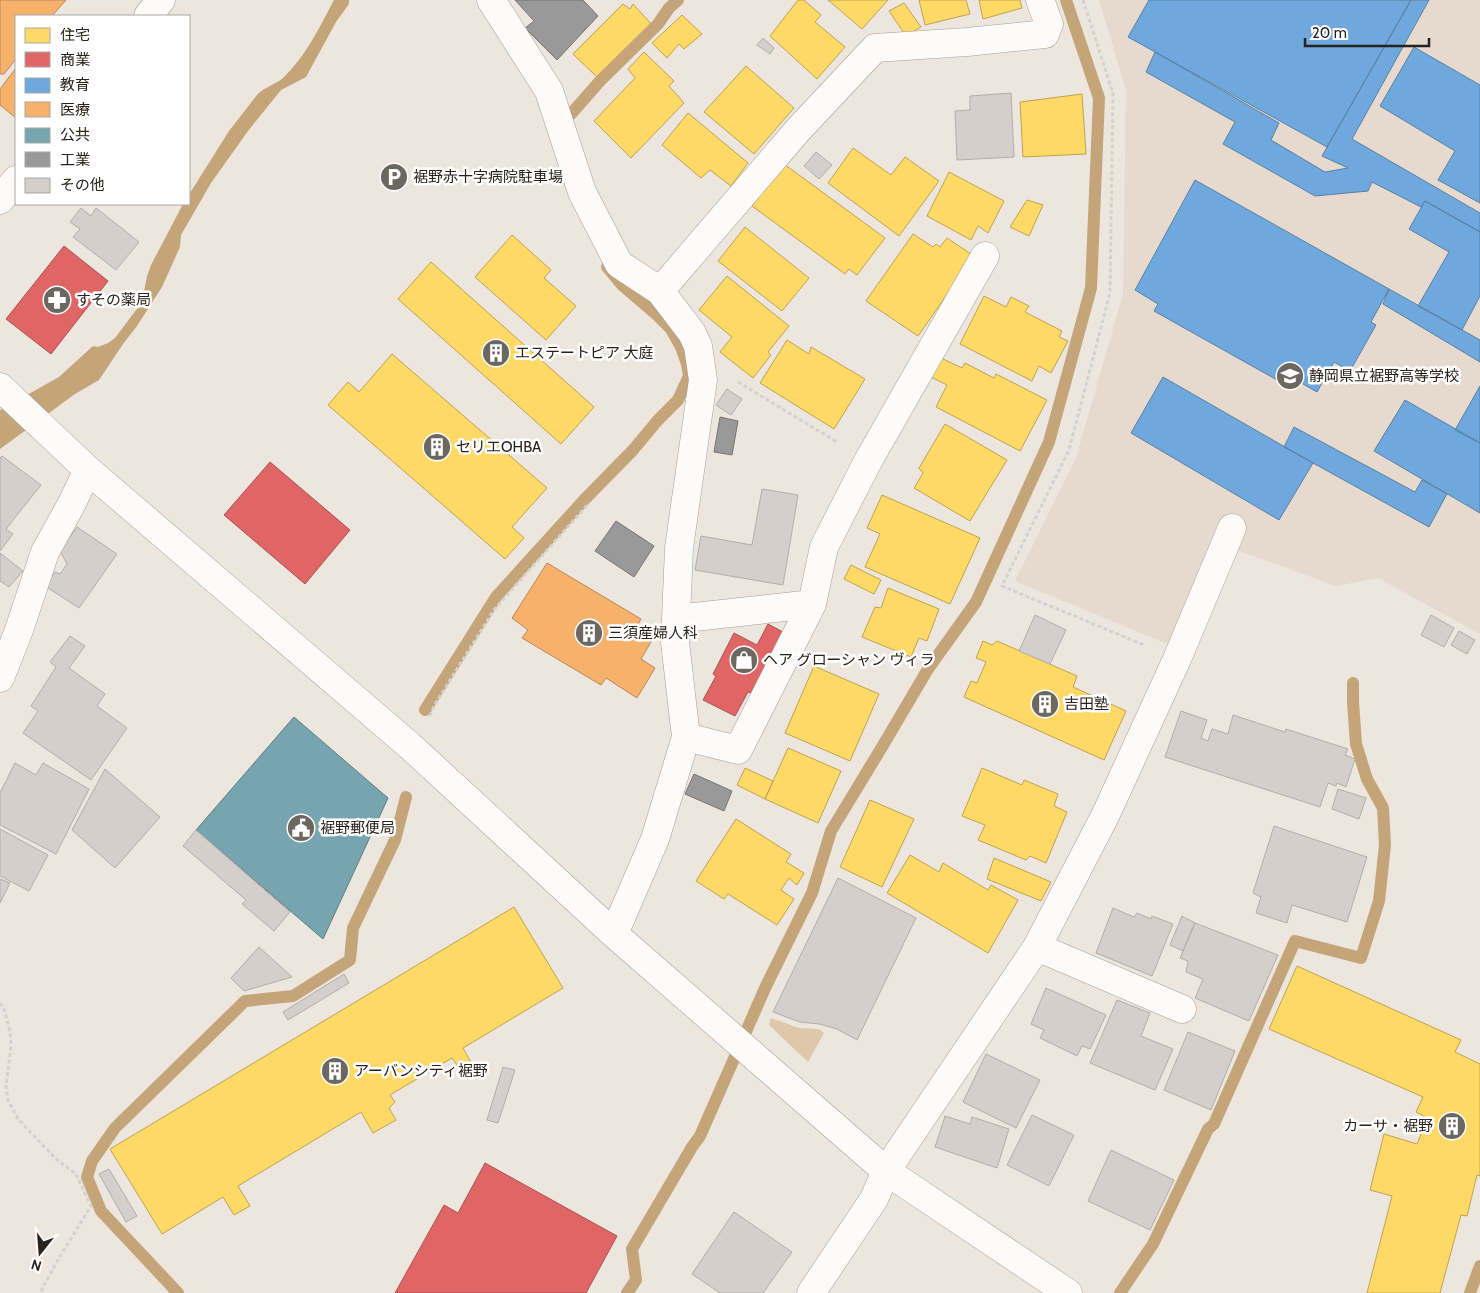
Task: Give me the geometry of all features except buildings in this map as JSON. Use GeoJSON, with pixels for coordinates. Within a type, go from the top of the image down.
{"type":"FeatureCollection","features":[{"type":"Feature","properties":{"kind":"street"},"geometry":{"type":"LineString","coordinates":[[149,15],[161,0]]}},
{"type":"Feature","properties":{"kind":"street"},"geometry":{"type":"LineString","coordinates":[[491,0],[549,91],[582,192],[619,264],[660,291],[692,333],[698,346],[703,380],[679,548],[675,642],[686,737],[654,840],[614,934]]}},
{"type":"Feature","properties":{"kind":"street"},"geometry":{"type":"LineString","coordinates":[[660,291],[798,130],[875,48],[967,42],[1045,34],[1049,24],[1040,0]]}},
{"type":"Feature","properties":{"kind":"street"},"geometry":{"type":"LineString","coordinates":[[0,200],[15,181]]}},
{"type":"Feature","properties":{"kind":"street"},"geometry":{"type":"LineString","coordinates":[[686,737],[738,750],[812,604],[824,547],[868,460],[985,256]]}},
{"type":"Feature","properties":{"kind":"street"},"geometry":{"type":"LineString","coordinates":[[0,387],[88,470],[410,746],[614,934],[886,1171],[1068,1293]]}},
{"type":"Feature","properties":{"kind":"street"},"geometry":{"type":"LineString","coordinates":[[0,678],[19,630],[45,552],[88,470]]}},
{"type":"Feature","properties":{"kind":"street"},"geometry":{"type":"LineString","coordinates":[[811,1293],[874,1199],[886,1171],[1036,947],[1106,814],[1177,659],[1232,528]]}},
{"type":"Feature","properties":{"kind":"street"},"geometry":{"type":"LineString","coordinates":[[676,619],[812,604]]}},
{"type":"Feature","properties":{"kind":"street"},"geometry":{"type":"LineString","coordinates":[[1036,947],[1182,1009]]}},
{"type":"Feature","properties":{"kind":"path"},"geometry":{"type":"LineString","coordinates":[[1083,0],[1113,93],[1110,293],[1068,450],[1002,586],[1177,659]]}},
{"type":"Feature","properties":{"kind":"path"},"geometry":{"type":"LineString","coordinates":[[700,360],[868,460]]}},
{"type":"Feature","properties":{"kind":"path"},"geometry":{"type":"LineString","coordinates":[[434,706],[494,610],[589,503]]}},
{"type":"Feature","properties":{"kind":"path"},"geometry":{"type":"LineString","coordinates":[[0,1003],[4,1009],[10,1031],[11,1045],[6,1088],[8,1100],[18,1119],[56,1159],[76,1174],[91,1206],[40,1293]]}},
{"type":"Feature","properties":{"kind":"shaded area"},"geometry":{"type":"Polygon","coordinates":[[[334,0],[349,0],[349,4],[336,22],[306,77],[281,90],[248,131],[211,183],[181,235],[180,247],[162,287],[99,380],[75,394],[0,449],[0,410],[59,377],[93,346],[98,347],[115,338],[142,302],[151,265],[182,205],[190,205],[190,193],[229,131],[257,95],[283,78],[312,41],[334,0]]]}},
{"type":"Feature","properties":{"kind":"shaded area","name":"静岡県立裾野高等学校"},"geometry":{"type":"Polygon","coordinates":[[[1099,0],[1480,0],[1480,634],[1378,578],[1336,586],[1215,542],[1170,645],[1015,581],[1076,458],[1123,294],[1126,90],[1099,0]]]}},
{"type":"Feature","properties":{"kind":"shaded area"},"geometry":{"type":"Polygon","coordinates":[[[771,1018],[799,1028],[819,1029],[824,1033],[808,1062],[769,1025],[771,1018]]]}},
{"type":"Feature","properties":{"kind":"waterway"},"geometry":{"type":"LineString","coordinates":[[571,114],[600,81],[658,24],[669,8],[678,0]]}},
{"type":"Feature","properties":{"kind":"waterway"},"geometry":{"type":"LineString","coordinates":[[627,1293],[636,1280],[632,1249],[700,1136],[766,986],[812,893],[831,831],[928,669],[976,602],[1049,442],[1091,288],[1099,98],[1066,0]]}},
{"type":"Feature","properties":{"kind":"waterway"},"geometry":{"type":"LineString","coordinates":[[425,710],[496,597],[678,400],[689,376],[681,347],[671,329],[622,285],[607,267]]}},
{"type":"Feature","properties":{"kind":"waterway"},"geometry":{"type":"LineString","coordinates":[[1120,1293],[1153,1244],[1208,1129],[1214,1124],[1295,941],[1361,958],[1379,901],[1385,845],[1383,808],[1367,779],[1356,744],[1353,683]]}},
{"type":"Feature","properties":{"kind":"waterway"},"geometry":{"type":"LineString","coordinates":[[178,1293],[101,1211],[87,1177],[92,1161],[115,1128],[245,1001],[293,996],[350,960],[353,928],[395,840],[406,797]]}},
{"type":"Feature","properties":{"kind":"waterway"},"geometry":{"type":"LineString","coordinates":[[1470,1293],[1480,1266]]}},
{"type":"Feature","properties":{"kind":"place","name":"裾野赤十字病院駐車場"},"geometry":{"type":"Point","coordinates":[394,177]}},
{"type":"Feature","properties":{"kind":"place","name":"すその薬局"},"geometry":{"type":"Point","coordinates":[57,300]}},
{"type":"Feature","properties":{"kind":"place","name":"エステートピア 大庭"},"geometry":{"type":"Point","coordinates":[496,353]}},
{"type":"Feature","properties":{"kind":"place","name":"静岡県立裾野高等学校"},"geometry":{"type":"Point","coordinates":[1290,376]}},
{"type":"Feature","properties":{"kind":"place","name":"セリエOHBA"},"geometry":{"type":"Point","coordinates":[437,447]}},
{"type":"Feature","properties":{"kind":"place","name":"三須産婦人科"},"geometry":{"type":"Point","coordinates":[589,633]}},
{"type":"Feature","properties":{"kind":"place","name":"ヘア グローシャン ヴィラ"},"geometry":{"type":"Point","coordinates":[744,660]}},
{"type":"Feature","properties":{"kind":"place","name":"吉田塾"},"geometry":{"type":"Point","coordinates":[1045,704]}},
{"type":"Feature","properties":{"kind":"place","name":"裾野郵便局"},"geometry":{"type":"Point","coordinates":[301,828]}},
{"type":"Feature","properties":{"kind":"place","name":"アーバンシティ裾野"},"geometry":{"type":"Point","coordinates":[335,1071]}},
{"type":"Feature","properties":{"kind":"place","name":"カーサ・裾野"},"geometry":{"type":"Point","coordinates":[1452,1126]}}]}
